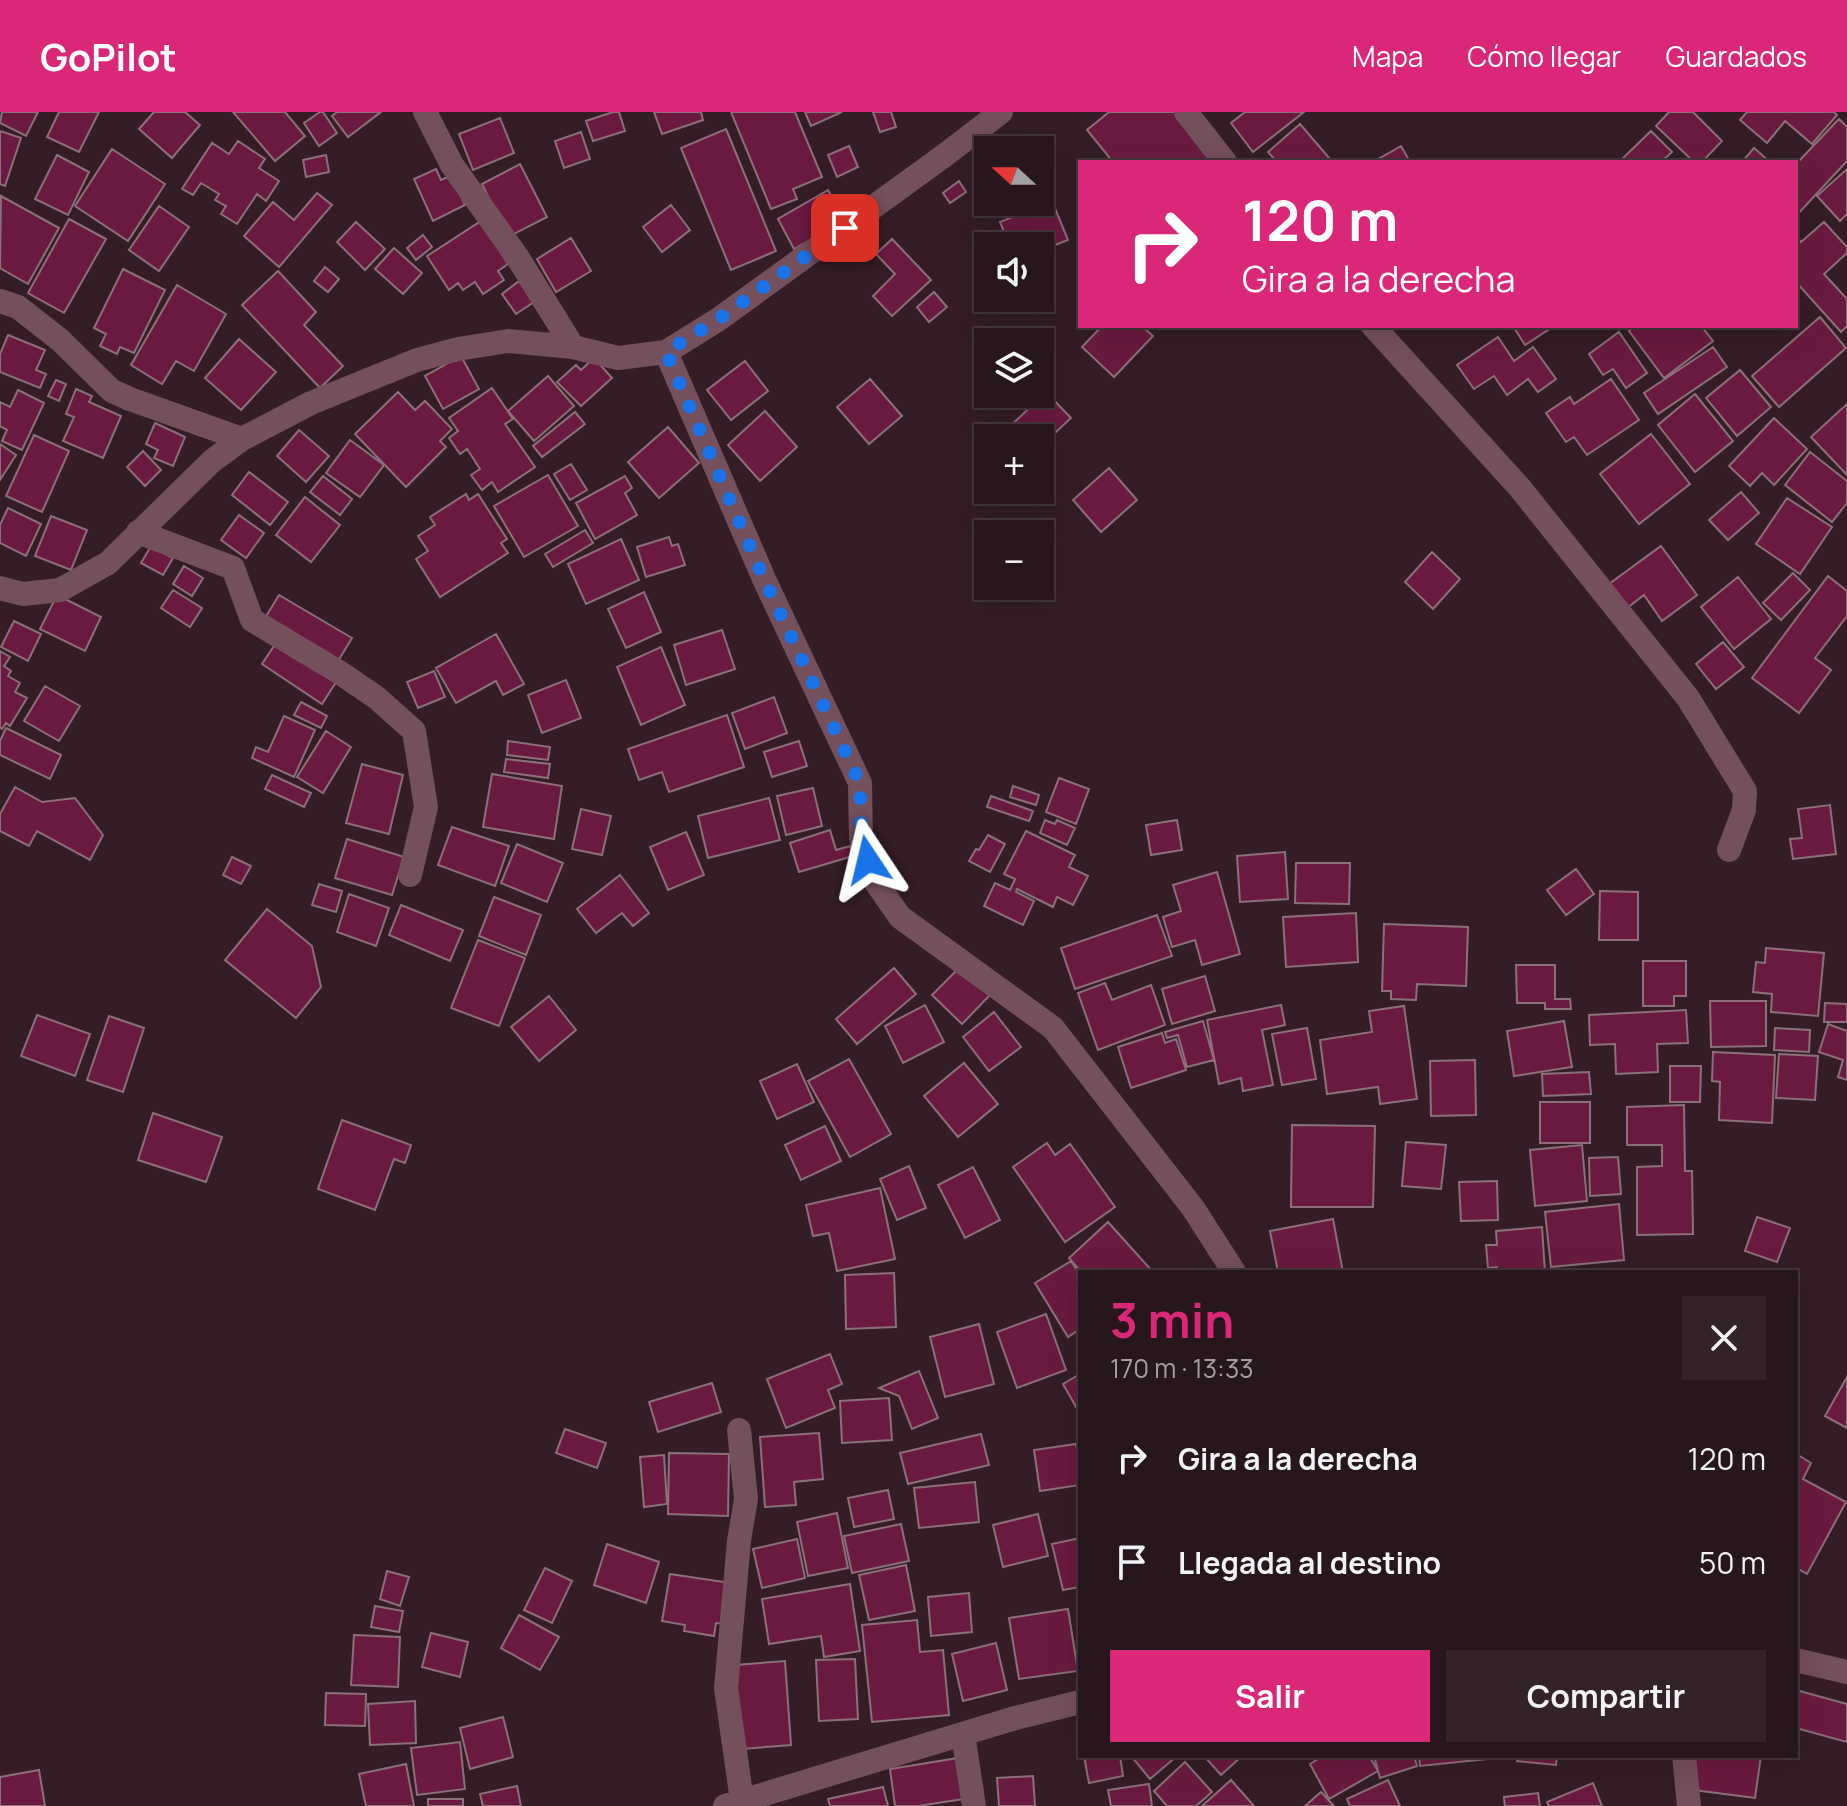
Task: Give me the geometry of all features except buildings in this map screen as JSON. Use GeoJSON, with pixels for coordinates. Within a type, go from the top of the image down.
{"type":"FeatureCollection","features":[{"type":"Feature","properties":{"kind":"street"},"geometry":{"type":"LineString","coordinates":[[425,112],[452,165],[518,258],[573,347]]}},
{"type":"Feature","properties":{"kind":"street"},"geometry":{"type":"LineString","coordinates":[[0,588],[23,594],[60,590],[108,563],[212,461],[242,439],[311,403],[417,360],[508,341],[573,347],[618,358],[666,352],[719,319],[1001,112]]}},
{"type":"Feature","properties":{"kind":"street"},"geometry":{"type":"LineString","coordinates":[[1186,112],[1223,160]]}},
{"type":"Feature","properties":{"kind":"street"},"geometry":{"type":"LineString","coordinates":[[0,301],[18,307],[60,340],[112,391],[242,439]]}},
{"type":"Feature","properties":{"kind":"street"},"geometry":{"type":"LineString","coordinates":[[1375,328],[1520,488],[1688,698],[1745,791],[1744,810],[1729,850]]}},
{"type":"Feature","properties":{"kind":"street"},"geometry":{"type":"LineString","coordinates":[[666,352],[764,579],[860,783],[861,839],[875,881],[900,917],[1053,1028],[1193,1208],[1233,1270]]}},
{"type":"Feature","properties":{"kind":"street"},"geometry":{"type":"LineString","coordinates":[[138,532],[233,568],[252,620],[377,698],[414,731],[426,807],[410,875]]}},
{"type":"Feature","properties":{"kind":"street"},"geometry":{"type":"LineString","coordinates":[[739,1430],[746,1499],[739,1541],[726,1688],[734,1803],[1015,1718],[1078,1702]]}},
{"type":"Feature","properties":{"kind":"street"},"geometry":{"type":"LineString","coordinates":[[1798,1660],[1847,1672]]}},
{"type":"Feature","properties":{"kind":"street"},"geometry":{"type":"LineString","coordinates":[[963,1734],[974,1806]]}},
{"type":"Feature","properties":{"kind":"street"},"geometry":{"type":"LineString","coordinates":[[1684,1758],[1689,1806]]}},
{"type":"Feature","properties":{"kind":"route"},"geometry":{"type":"LineString","coordinates":[[845,228],[719,319],[666,352],[764,579],[860,783],[861,839],[868,860]]}}]}
